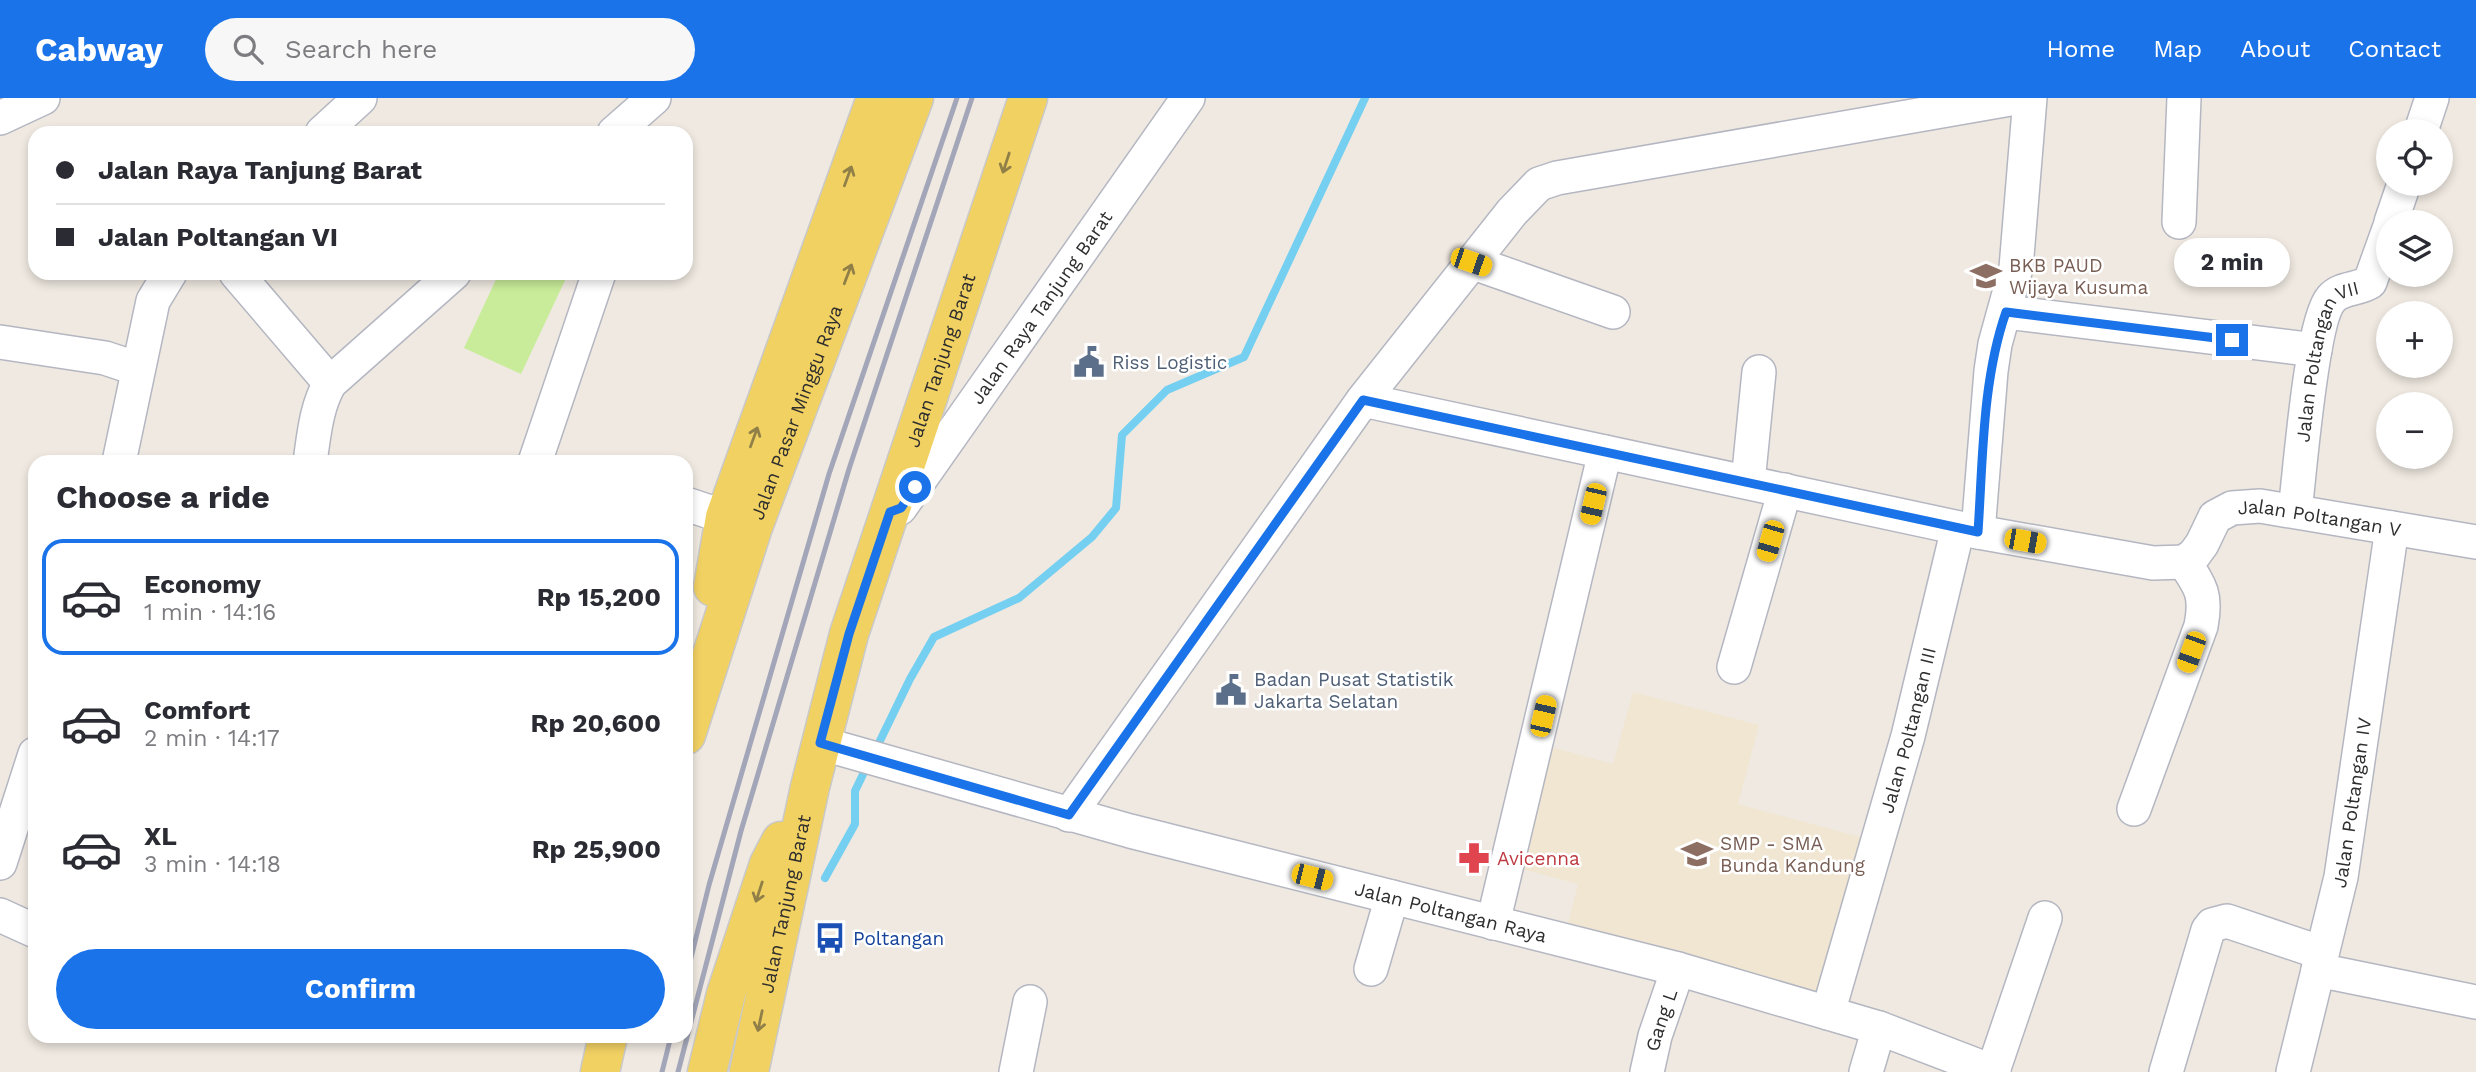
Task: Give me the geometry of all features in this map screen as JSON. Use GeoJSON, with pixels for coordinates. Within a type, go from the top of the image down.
{"type":"FeatureCollection","features":[{"type":"Feature","properties":{"kind":"main road","name":"Jalan Pasar Minggu Raya"},"geometry":{"type":"LineString","coordinates":[[693,697],[725,517],[876,98]]}},
{"type":"Feature","properties":{"kind":"main road","name":"Jalan Pasar Minggu Raya"},"geometry":{"type":"LineString","coordinates":[[693,714],[753,527],[914,98]]}},
{"type":"Feature","properties":{"kind":"main road","name":"Jalan Tanjung Barat"},"geometry":{"type":"LineString","coordinates":[[749,1072],[820,743],[849,634],[1028,98]]}},
{"type":"Feature","properties":{"kind":"main road"},"geometry":{"type":"LineString","coordinates":[[707,1072],[726,993],[769,864],[810,787]]}},
{"type":"Feature","properties":{"kind":"main road"},"geometry":{"type":"LineString","coordinates":[[600,1072],[606,1043]]}},
{"type":"Feature","properties":{"kind":"main road"},"geometry":{"type":"LineString","coordinates":[[615,1072],[621,1043]]}},
{"type":"Feature","properties":{"kind":"street"},"geometry":{"type":"LineString","coordinates":[[0,118],[43,98]]}},
{"type":"Feature","properties":{"kind":"street"},"geometry":{"type":"LineString","coordinates":[[330,126],[360,98]]}},
{"type":"Feature","properties":{"kind":"street"},"geometry":{"type":"LineString","coordinates":[[622,126],[656,98]]}},
{"type":"Feature","properties":{"kind":"street"},"geometry":{"type":"LineString","coordinates":[[648,126],[656,98]]}},
{"type":"Feature","properties":{"kind":"street","name":"Jalan Raya Tanjung Barat"},"geometry":{"type":"LineString","coordinates":[[890,512],[901,508],[1188,98]]}},
{"type":"Feature","properties":{"kind":"street"},"geometry":{"type":"LineString","coordinates":[[1069,815],[1363,400],[1471,262],[1539,184],[1557,178],[2015,98]]}},
{"type":"Feature","properties":{"kind":"street","name":"Jalan Poltangan III"},"geometry":{"type":"LineString","coordinates":[[1828,1013],[1968,530],[1995,344],[2016,268],[2030,98]]}},
{"type":"Feature","properties":{"kind":"street"},"geometry":{"type":"LineString","coordinates":[[2179,222],[2184,98]]}},
{"type":"Feature","properties":{"kind":"street"},"geometry":{"type":"LineString","coordinates":[[2425,119],[2432,98]]}},
{"type":"Feature","properties":{"kind":"street"},"geometry":{"type":"LineString","coordinates":[[1471,262],[1613,312]]}},
{"type":"Feature","properties":{"kind":"street","name":"Jalan Poltangan VII"},"geometry":{"type":"LineString","coordinates":[[2295,511],[2315,351],[2326,308],[2331,298],[2344,290],[2365,286],[2370,282],[2376,265]]}},
{"type":"Feature","properties":{"kind":"street"},"geometry":{"type":"LineString","coordinates":[[120,455],[153,302],[166,280]]}},
{"type":"Feature","properties":{"kind":"street"},"geometry":{"type":"LineString","coordinates":[[242,280],[330,383]]}},
{"type":"Feature","properties":{"kind":"street"},"geometry":{"type":"LineString","coordinates":[[311,455],[322,399],[330,383],[446,280]]}},
{"type":"Feature","properties":{"kind":"street"},"geometry":{"type":"LineString","coordinates":[[546,455],[597,280]]}},
{"type":"Feature","properties":{"kind":"street"},"geometry":{"type":"LineString","coordinates":[[2006,312],[2315,351]]}},
{"type":"Feature","properties":{"kind":"street"},"geometry":{"type":"LineString","coordinates":[[0,342],[105,358],[138,369]]}},
{"type":"Feature","properties":{"kind":"street"},"geometry":{"type":"LineString","coordinates":[[1748,482],[1759,372]]}},
{"type":"Feature","properties":{"kind":"street"},"geometry":{"type":"LineString","coordinates":[[1363,400],[1968,530],[2153,563],[2184,562],[2203,594],[2205,604],[2201,626],[2134,809]]}},
{"type":"Feature","properties":{"kind":"street"},"geometry":{"type":"LineString","coordinates":[[1493,923],[1605,452]]}},
{"type":"Feature","properties":{"kind":"street"},"geometry":{"type":"LineString","coordinates":[[1734,667],[1785,490]]}},
{"type":"Feature","properties":{"kind":"street"},"geometry":{"type":"LineString","coordinates":[[693,506],[725,517]]}},
{"type":"Feature","properties":{"kind":"street","name":"Jalan Poltangan V"},"geometry":{"type":"LineString","coordinates":[[2184,562],[2194,555],[2211,523],[2224,511],[2260,506],[2476,542]]}},
{"type":"Feature","properties":{"kind":"street","name":"Jalan Poltangan IV"},"geometry":{"type":"LineString","coordinates":[[2293,1072],[2341,877],[2392,528]]}},
{"type":"Feature","properties":{"kind":"street","name":"Jalan Poltangan Raya"},"geometry":{"type":"LineString","coordinates":[[820,743],[1069,815],[1678,969],[1880,1028],[1994,1072]]}},
{"type":"Feature","properties":{"kind":"street"},"geometry":{"type":"LineString","coordinates":[[0,863],[28,776]]}},
{"type":"Feature","properties":{"kind":"street"},"geometry":{"type":"LineString","coordinates":[[1371,969],[1392,897]]}},
{"type":"Feature","properties":{"kind":"street"},"geometry":{"type":"LineString","coordinates":[[0,915],[28,928]]}},
{"type":"Feature","properties":{"kind":"street"},"geometry":{"type":"LineString","coordinates":[[1994,1072],[2045,918]]}},
{"type":"Feature","properties":{"kind":"street"},"geometry":{"type":"LineString","coordinates":[[2166,1072],[2208,930],[2212,925],[2227,921],[2320,962],[2476,1002]]}},
{"type":"Feature","properties":{"kind":"street","name":"Gang L"},"geometry":{"type":"LineString","coordinates":[[1647,1072],[1655,1036],[1678,969]]}},
{"type":"Feature","properties":{"kind":"street"},"geometry":{"type":"LineString","coordinates":[[1016,1072],[1030,1002]]}},
{"type":"Feature","properties":{"kind":"street"},"geometry":{"type":"LineString","coordinates":[[1866,1072],[1880,1028]]}},
{"type":"Feature","properties":{"kind":"shaded area","name":"SMP - SMA Bunda Kandung"},"geometry":{"type":"Polygon","coordinates":[[[1633,692],[1759,725],[1738,804],[1882,843],[1840,998],[1568,924],[1578,884],[1511,866],[1544,745],[1613,764],[1633,692]]]}},
{"type":"Feature","properties":{"kind":"green space"},"geometry":{"type":"Polygon","coordinates":[[[496,280],[565,280],[521,374],[464,348],[496,280]]]}},
{"type":"Feature","properties":{"kind":"waterway"},"geometry":{"type":"LineString","coordinates":[[875,751],[934,637],[1019,598],[1092,537],[1116,508],[1122,435],[1167,390],[1244,357],[1365,98]]}},
{"type":"Feature","properties":{"kind":"waterway"},"geometry":{"type":"LineString","coordinates":[[825,878],[855,824],[855,791],[867,766]]}},
{"type":"Feature","properties":{"kind":"railway"},"geometry":{"type":"LineString","coordinates":[[693,950],[709,885],[829,474],[957,98]]}},
{"type":"Feature","properties":{"kind":"railway"},"geometry":{"type":"LineString","coordinates":[[693,1015],[741,831],[849,469],[972,98]]}},
{"type":"Feature","properties":{"kind":"railway"},"geometry":{"type":"LineString","coordinates":[[662,1072],[669,1043]]}},
{"type":"Feature","properties":{"kind":"railway"},"geometry":{"type":"LineString","coordinates":[[678,1072],[686,1043]]}},
{"type":"Feature","properties":{"kind":"place","name":"BKB PAUD Wijaya Kusuma"},"geometry":{"type":"Point","coordinates":[1986,276]}},
{"type":"Feature","properties":{"kind":"place","name":"Riss Logistic"},"geometry":{"type":"Point","coordinates":[1089,362]}},
{"type":"Feature","properties":{"kind":"place","name":"Badan Pusat Statistik Jakarta Selatan"},"geometry":{"type":"Point","coordinates":[1231,690]}},
{"type":"Feature","properties":{"kind":"place","name":"SMP - SMA Bunda Kandung"},"geometry":{"type":"Point","coordinates":[1697,854]}},
{"type":"Feature","properties":{"kind":"place","name":"Avicenna"},"geometry":{"type":"Point","coordinates":[1474,858]}},
{"type":"Feature","properties":{"kind":"place","name":"Poltangan"},"geometry":{"type":"Point","coordinates":[830,938]}},
{"type":"Feature","properties":{"kind":"route"},"geometry":{"type":"LineString","coordinates":[[915,487],[901,508],[890,512],[849,634],[820,743],[1069,815],[1363,400],[1978,532],[1991,371],[1995,344],[2006,312],[2232,340]]}}]}
